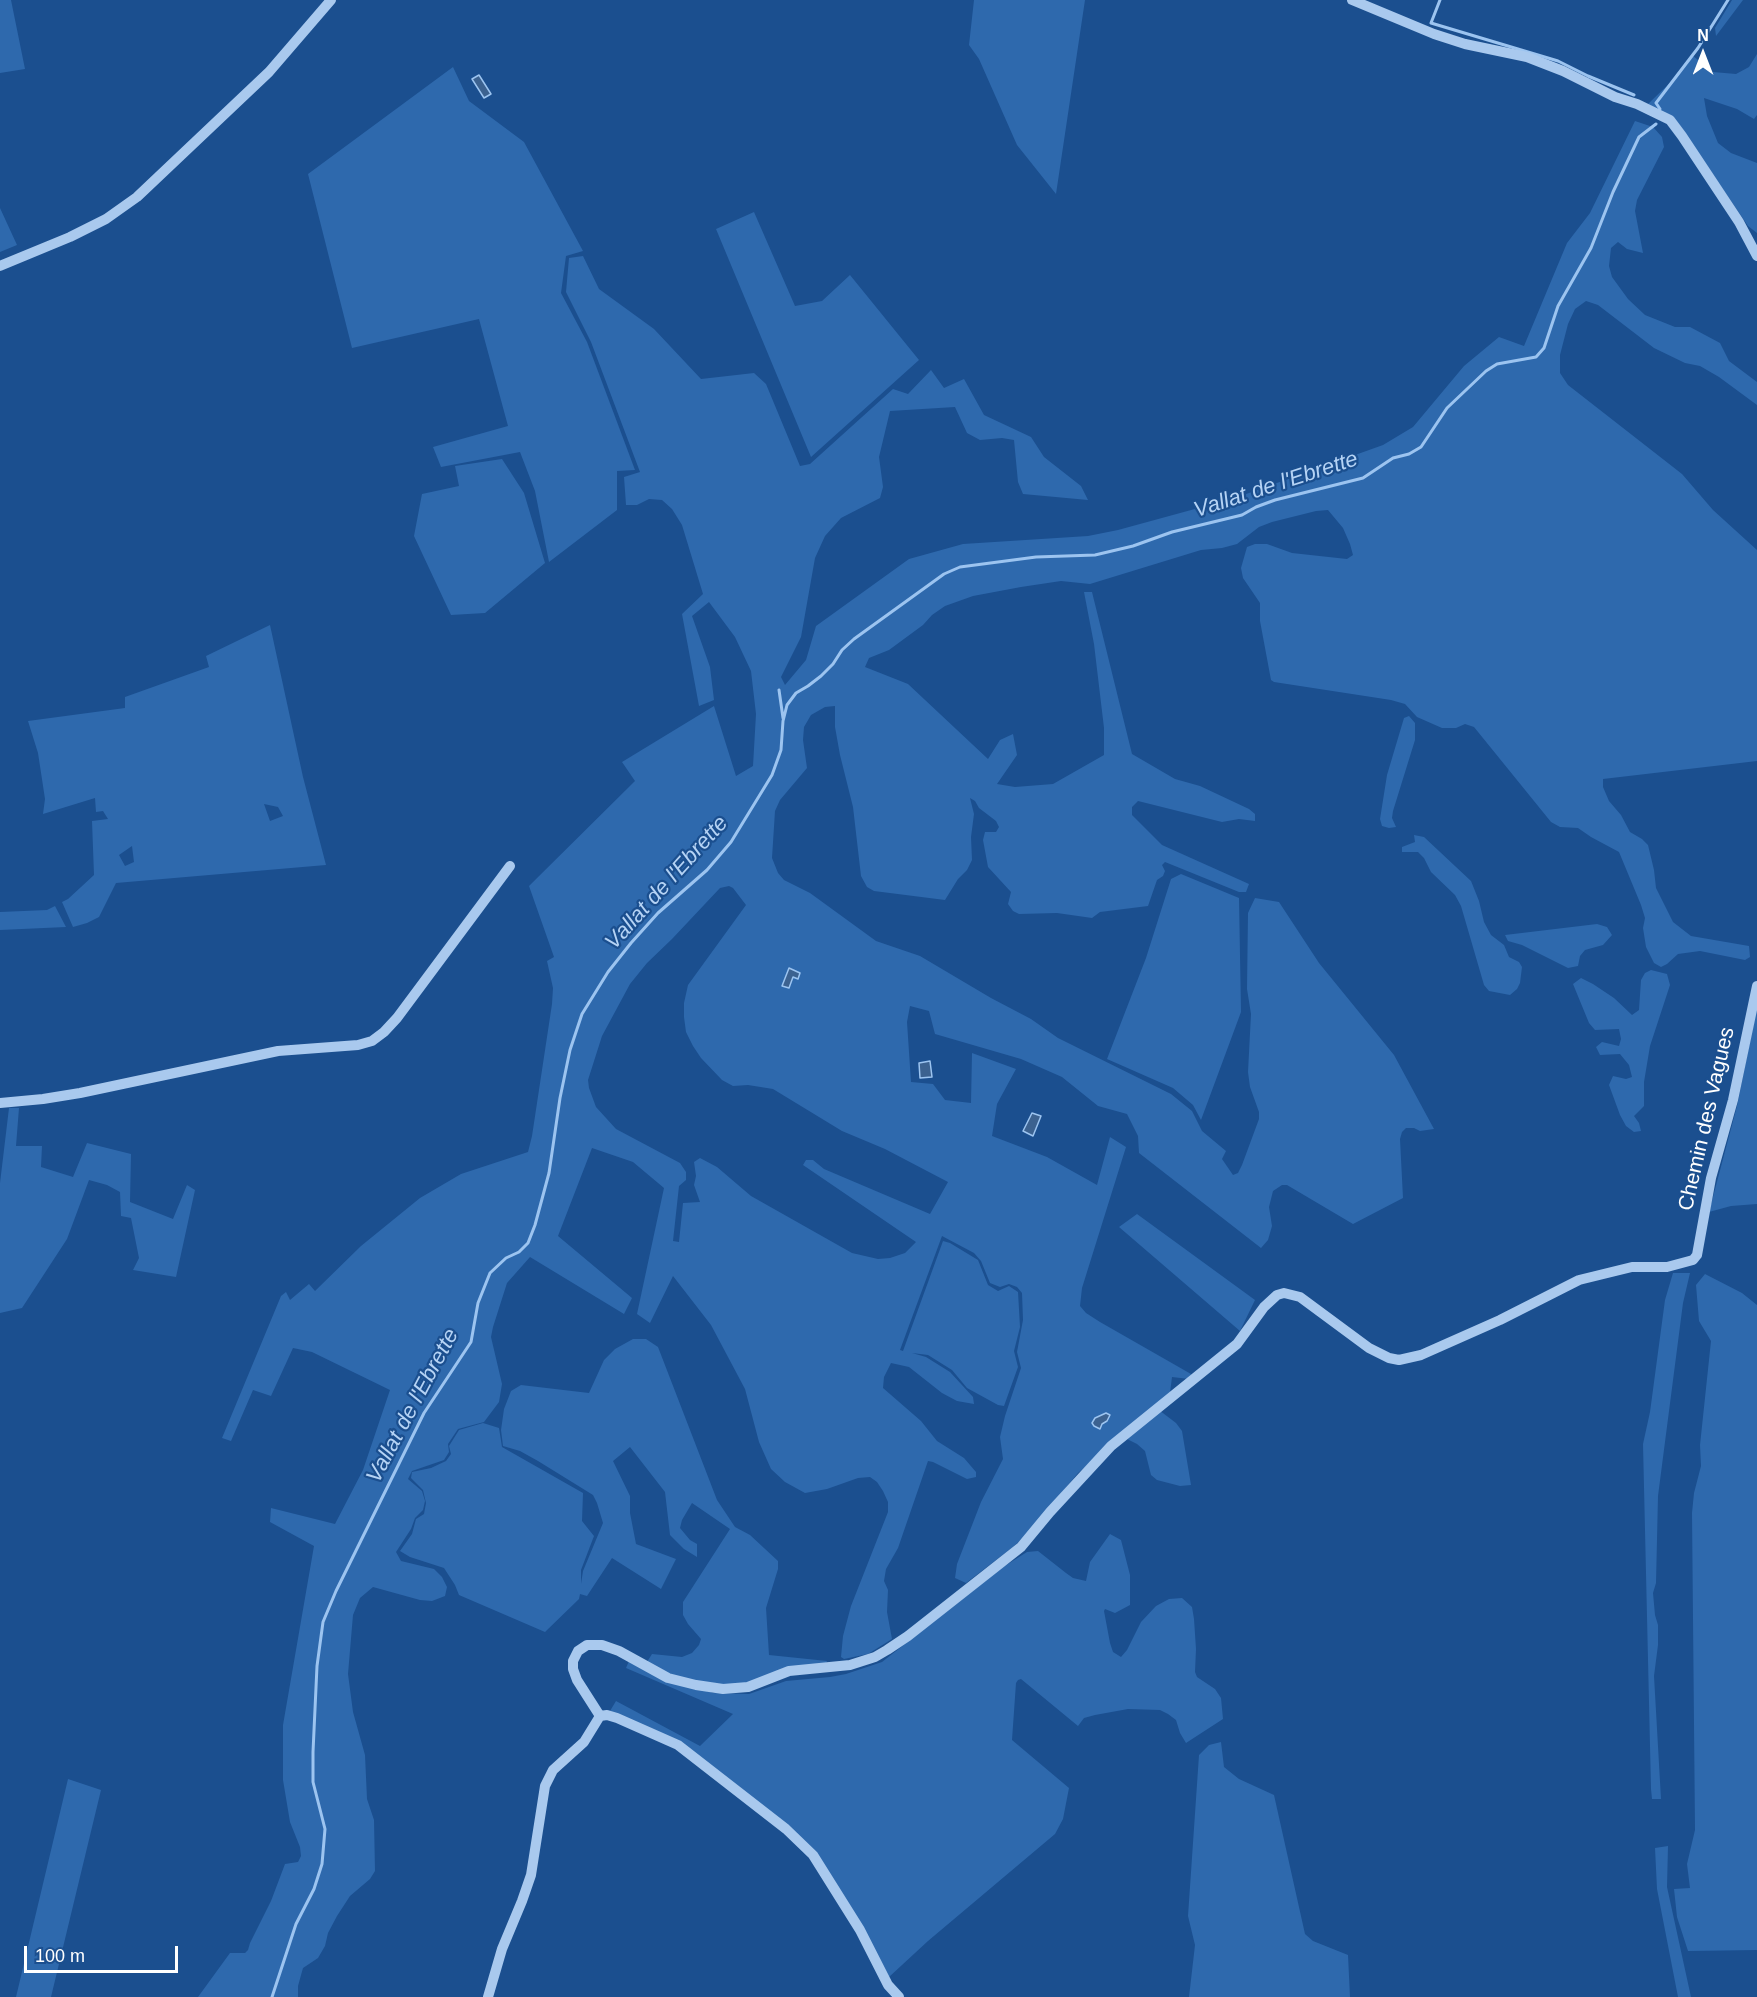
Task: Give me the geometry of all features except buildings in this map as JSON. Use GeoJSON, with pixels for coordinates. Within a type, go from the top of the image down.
{"type":"FeatureCollection","features":[{"type":"Feature","properties":{"kind":"street"},"geometry":{"type":"LineString","coordinates":[[0,266],[70,237],[106,219],[137,197],[269,72],[331,0]]}},
{"type":"Feature","properties":{"kind":"street"},"geometry":{"type":"LineString","coordinates":[[1352,0],[1455,41],[1527,57],[1670,120],[1683,136],[1739,222],[1757,256]]}},
{"type":"Feature","properties":{"kind":"street"},"geometry":{"type":"LineString","coordinates":[[0,1102],[43,1100],[81,1094],[279,1051],[358,1046],[372,1041],[397,1018],[510,866]]}},
{"type":"Feature","properties":{"kind":"street","name":"Chemin des Vagues"},"geometry":{"type":"LineString","coordinates":[[600,1716],[577,1680],[573,1669],[573,1661],[578,1651],[587,1645],[602,1645],[619,1651],[668,1678],[723,1689],[748,1687],[789,1671],[850,1665],[875,1657],[887,1650],[1021,1547],[1111,1446],[1237,1344],[1264,1307],[1276,1295],[1292,1294],[1300,1297],[1369,1348],[1389,1358],[1399,1360],[1421,1356],[1500,1320],[1579,1280],[1632,1267],[1667,1267],[1693,1260],[1697,1255],[1711,1178],[1732,1100],[1757,986]]}},
{"type":"Feature","properties":{"kind":"street"},"geometry":{"type":"LineString","coordinates":[[488,1997],[502,1949],[531,1875],[545,1786],[553,1770],[584,1742],[600,1716],[607,1715],[678,1745],[786,1829],[813,1855],[860,1930],[888,1985],[898,1997]]}},
{"type":"Feature","properties":{"kind":"shaded area"},"geometry":{"type":"Polygon","coordinates":[[[0,0],[11,0],[25,69],[0,73],[0,0]]]}},
{"type":"Feature","properties":{"kind":"shaded area"},"geometry":{"type":"Polygon","coordinates":[[[974,0],[1085,0],[1056,194],[1017,145],[979,59],[969,45],[974,0]]]}},
{"type":"Feature","properties":{"kind":"shaded area"},"geometry":{"type":"Polygon","coordinates":[[[1732,0],[1743,0],[1716,36],[1715,28],[1732,0]]]}},
{"type":"Feature","properties":{"kind":"shaded area"},"geometry":{"type":"Polygon","coordinates":[[[1757,54],[1757,115],[1754,119],[1737,109],[1704,98],[1707,116],[1718,143],[1731,153],[1757,163],[1757,233],[1748,226],[1682,129],[1648,104],[1676,77],[1693,56],[1713,72],[1736,74],[1749,67],[1757,54]]]}},
{"type":"Feature","properties":{"kind":"shaded area"},"geometry":{"type":"Polygon","coordinates":[[[453,67],[469,101],[524,142],[583,251],[566,256],[561,293],[587,342],[635,470],[617,471],[617,510],[549,562],[535,491],[520,452],[441,467],[433,447],[508,426],[479,319],[352,348],[308,174],[453,67]]]}},
{"type":"Feature","properties":{"kind":"shaded area"},"geometry":{"type":"Polygon","coordinates":[[[479,75],[491,94],[484,98],[472,79],[479,75]]]}},
{"type":"Feature","properties":{"kind":"shaded area"},"geometry":{"type":"Polygon","coordinates":[[[1635,121],[1653,127],[1662,137],[1664,147],[1637,200],[1635,211],[1643,253],[1627,249],[1618,242],[1611,248],[1609,266],[1612,277],[1628,299],[1645,315],[1675,327],[1690,327],[1720,343],[1729,361],[1757,382],[1757,405],[1700,366],[1685,363],[1654,348],[1598,305],[1586,301],[1575,309],[1568,324],[1560,355],[1560,373],[1568,385],[1682,474],[1713,510],[1757,550],[1757,761],[1603,779],[1603,787],[1609,801],[1621,815],[1630,832],[1648,845],[1656,888],[1673,922],[1691,936],[1749,946],[1750,957],[1745,960],[1700,951],[1678,954],[1661,967],[1654,963],[1646,947],[1643,928],[1645,918],[1641,905],[1619,852],[1578,828],[1560,827],[1551,822],[1474,727],[1465,724],[1456,728],[1442,728],[1417,717],[1405,704],[1391,700],[1271,680],[1260,621],[1260,603],[1243,578],[1241,568],[1247,547],[1267,544],[1292,553],[1347,559],[1353,555],[1350,544],[1343,528],[1328,510],[1272,522],[1259,527],[1237,544],[1201,550],[1090,584],[1061,581],[1021,587],[973,596],[945,606],[889,650],[869,658],[865,667],[908,684],[988,759],[1000,740],[1013,734],[1017,755],[997,784],[1015,787],[1053,784],[1104,755],[1104,728],[1094,644],[1084,592],[1092,592],[1132,754],[1175,779],[1200,786],[1249,809],[1255,814],[1255,821],[1239,819],[1222,822],[1138,801],[1132,807],[1132,815],[1162,845],[1249,884],[1246,892],[1239,892],[1165,862],[1162,865],[1165,871],[1163,876],[1157,880],[1148,906],[1100,912],[1092,918],[1057,913],[1019,914],[1013,911],[1008,904],[1011,892],[988,867],[983,840],[985,832],[996,832],[999,827],[996,821],[970,798],[974,814],[971,837],[972,860],[945,900],[874,891],[867,887],[861,876],[853,807],[835,727],[835,706],[825,707],[811,715],[804,727],[803,740],[807,768],[780,800],[775,811],[772,858],[778,873],[784,880],[810,893],[876,941],[920,956],[1031,1019],[1058,1038],[1171,1094],[1192,1111],[1202,1131],[1226,1151],[1222,1159],[1233,1175],[1238,1173],[1242,1165],[1259,1119],[1248,1072],[1251,1014],[1247,989],[1248,913],[1255,898],[1279,902],[1319,963],[1394,1055],[1434,1129],[1420,1131],[1406,1128],[1402,1132],[1400,1139],[1403,1198],[1353,1224],[1287,1185],[1282,1185],[1273,1191],[1269,1207],[1272,1226],[1268,1240],[1261,1248],[1139,1153],[1138,1136],[1127,1114],[1098,1106],[1062,1077],[1021,1059],[935,1034],[929,1011],[910,1006],[907,1022],[911,1082],[933,1084],[945,1100],[971,1103],[972,1053],[1016,1069],[997,1104],[992,1136],[1047,1157],[1097,1185],[1110,1137],[1126,1147],[1082,1288],[1080,1306],[1100,1322],[1191,1374],[1189,1379],[1172,1377],[1170,1393],[1155,1407],[1176,1423],[1182,1431],[1191,1485],[1180,1486],[1157,1480],[1151,1475],[1145,1451],[1121,1436],[1078,1473],[1029,1532],[1013,1547],[966,1583],[955,1578],[957,1564],[981,1502],[1003,1459],[1000,1437],[1021,1368],[1017,1352],[1023,1320],[1022,1293],[1017,1287],[1009,1284],[1000,1287],[990,1283],[981,1261],[974,1253],[942,1236],[900,1350],[903,1351],[943,1241],[978,1260],[988,1285],[998,1291],[1009,1286],[1018,1292],[1020,1327],[1014,1351],[1018,1367],[1004,1406],[967,1388],[952,1370],[928,1355],[912,1353],[926,1357],[950,1372],[973,1397],[974,1404],[957,1401],[942,1393],[909,1367],[891,1363],[884,1377],[883,1388],[921,1421],[937,1441],[964,1458],[976,1472],[976,1477],[967,1479],[928,1461],[898,1548],[886,1569],[884,1581],[888,1590],[887,1612],[892,1639],[868,1654],[844,1659],[841,1657],[843,1636],[851,1606],[888,1512],[888,1502],[883,1491],[870,1477],[858,1478],[827,1489],[805,1493],[785,1482],[771,1469],[759,1442],[745,1389],[711,1325],[673,1276],[650,1323],[637,1314],[664,1188],[633,1162],[592,1148],[558,1236],[632,1298],[624,1314],[530,1257],[507,1283],[493,1327],[491,1337],[502,1384],[499,1402],[484,1422],[458,1429],[448,1444],[449,1452],[444,1460],[412,1471],[408,1479],[422,1491],[425,1501],[423,1510],[415,1518],[411,1529],[396,1552],[401,1561],[434,1569],[442,1577],[447,1587],[445,1596],[432,1601],[420,1600],[373,1587],[360,1598],[353,1615],[348,1674],[353,1712],[365,1755],[367,1799],[374,1820],[375,1871],[370,1879],[350,1896],[328,1933],[325,1946],[318,1958],[303,1968],[298,1986],[298,1997],[198,1997],[230,1953],[245,1953],[248,1950],[285,1864],[298,1862],[301,1856],[300,1847],[290,1822],[283,1780],[283,1725],[314,1546],[270,1522],[271,1508],[335,1524],[363,1470],[390,1390],[312,1352],[293,1348],[271,1396],[253,1390],[231,1441],[222,1438],[281,1296],[286,1292],[290,1300],[309,1284],[315,1291],[361,1246],[420,1198],[461,1174],[528,1152],[552,1004],[553,988],[547,961],[554,957],[529,886],[635,781],[622,762],[714,706],[736,776],[753,766],[756,714],[751,671],[735,637],[709,602],[692,616],[710,667],[714,700],[699,706],[682,614],[703,594],[682,525],[672,509],[662,500],[649,499],[637,505],[626,505],[624,477],[640,472],[591,342],[566,292],[569,258],[583,256],[599,289],[654,329],[701,379],[754,373],[766,384],[800,466],[810,464],[893,389],[908,394],[931,370],[944,388],[964,379],[984,415],[1031,437],[1044,457],[1081,486],[1088,500],[1023,494],[1018,482],[1014,440],[1002,438],[980,440],[967,433],[955,407],[890,411],[879,457],[883,487],[880,498],[841,518],[825,536],[815,558],[801,637],[781,677],[785,685],[806,660],[816,626],[909,559],[963,544],[1088,536],[1118,530],[1235,498],[1383,445],[1413,427],[1464,366],[1499,337],[1524,346],[1567,243],[1590,213],[1635,121]],[[729,886],[720,888],[647,963],[630,984],[602,1036],[588,1080],[596,1107],[616,1129],[680,1163],[686,1172],[686,1180],[679,1186],[673,1241],[679,1242],[683,1203],[700,1202],[694,1185],[696,1176],[694,1162],[700,1158],[717,1167],[751,1196],[852,1253],[878,1259],[905,1253],[916,1242],[803,1165],[806,1160],[813,1160],[824,1169],[930,1214],[948,1182],[885,1149],[842,1131],[773,1089],[748,1085],[733,1086],[722,1080],[701,1058],[686,1032],[684,1003],[688,985],[746,905],[729,886]]]}},
{"type":"Feature","properties":{"kind":"shaded area"},"geometry":{"type":"Polygon","coordinates":[[[0,208],[17,245],[0,252],[0,208]]]}},
{"type":"Feature","properties":{"kind":"shaded area"},"geometry":{"type":"Polygon","coordinates":[[[754,212],[795,306],[822,301],[850,275],[919,360],[811,457],[716,229],[754,212]]]}},
{"type":"Feature","properties":{"kind":"shaded area"},"geometry":{"type":"Polygon","coordinates":[[[502,459],[524,493],[545,563],[485,613],[451,615],[414,536],[422,494],[459,486],[455,466],[502,459]]]}},
{"type":"Feature","properties":{"kind":"shaded area"},"geometry":{"type":"Polygon","coordinates":[[[270,625],[303,777],[326,865],[116,883],[99,917],[73,927],[62,902],[94,875],[92,821],[108,819],[103,811],[96,812],[95,798],[43,814],[45,799],[38,753],[28,721],[125,708],[125,697],[209,667],[206,656],[270,625]],[[264,804],[270,821],[283,816],[278,807],[264,804]],[[132,846],[119,855],[125,866],[134,862],[132,846]]]}},
{"type":"Feature","properties":{"kind":"shaded area"},"geometry":{"type":"Polygon","coordinates":[[[1409,716],[1415,723],[1415,740],[1393,811],[1392,818],[1396,827],[1389,828],[1382,826],[1380,819],[1387,775],[1404,718],[1409,716]]]}},
{"type":"Feature","properties":{"kind":"shaded area"},"geometry":{"type":"Polygon","coordinates":[[[1414,835],[1424,837],[1471,881],[1484,922],[1491,935],[1504,945],[1509,957],[1519,962],[1522,967],[1520,983],[1510,995],[1489,991],[1484,985],[1461,906],[1455,895],[1431,872],[1418,852],[1402,852],[1402,847],[1415,842],[1414,835]]]}},
{"type":"Feature","properties":{"kind":"shaded area"},"geometry":{"type":"Polygon","coordinates":[[[1181,874],[1239,898],[1241,1012],[1201,1120],[1193,1105],[1173,1088],[1107,1059],[1146,958],[1171,879],[1181,874]]]}},
{"type":"Feature","properties":{"kind":"shaded area"},"geometry":{"type":"Polygon","coordinates":[[[55,906],[66,927],[0,930],[0,912],[47,910],[55,906]]]}},
{"type":"Feature","properties":{"kind":"shaded area"},"geometry":{"type":"Polygon","coordinates":[[[1597,924],[1607,927],[1612,935],[1603,945],[1585,950],[1580,956],[1578,966],[1568,968],[1522,945],[1508,941],[1505,935],[1597,924]]]}},
{"type":"Feature","properties":{"kind":"shaded area"},"geometry":{"type":"Polygon","coordinates":[[[789,968],[800,973],[798,979],[793,977],[789,988],[782,986],[789,968]]]}},
{"type":"Feature","properties":{"kind":"shaded area"},"geometry":{"type":"Polygon","coordinates":[[[1651,970],[1667,974],[1670,985],[1650,1046],[1644,1082],[1644,1106],[1634,1116],[1641,1131],[1634,1132],[1626,1126],[1620,1115],[1609,1085],[1613,1076],[1626,1079],[1632,1077],[1629,1065],[1620,1054],[1600,1055],[1596,1047],[1602,1042],[1619,1046],[1621,1039],[1619,1029],[1595,1030],[1589,1023],[1573,984],[1581,978],[1593,984],[1614,998],[1632,1015],[1639,1010],[1641,980],[1645,973],[1651,970]]]}},
{"type":"Feature","properties":{"kind":"shaded area"},"geometry":{"type":"Polygon","coordinates":[[[1757,1007],[1757,1204],[1731,1206],[1709,1212],[1737,1106],[1757,1007]]]}},
{"type":"Feature","properties":{"kind":"shaded area"},"geometry":{"type":"Polygon","coordinates":[[[930,1061],[932,1077],[920,1078],[919,1063],[930,1061]]]}},
{"type":"Feature","properties":{"kind":"shaded area"},"geometry":{"type":"Polygon","coordinates":[[[9,1108],[19,1108],[16,1146],[42,1146],[41,1167],[73,1177],[87,1143],[131,1154],[130,1202],[173,1219],[187,1185],[195,1190],[176,1277],[133,1270],[139,1258],[131,1218],[121,1216],[120,1192],[107,1185],[89,1180],[67,1239],[22,1308],[0,1313],[0,1183],[9,1108]]]}},
{"type":"Feature","properties":{"kind":"shaded area"},"geometry":{"type":"Polygon","coordinates":[[[1032,1113],[1041,1116],[1033,1136],[1023,1131],[1032,1113]]]}},
{"type":"Feature","properties":{"kind":"shaded area"},"geometry":{"type":"Polygon","coordinates":[[[1137,1214],[1255,1300],[1240,1331],[1119,1227],[1137,1214]]]}},
{"type":"Feature","properties":{"kind":"shaded area"},"geometry":{"type":"Polygon","coordinates":[[[1673,1273],[1690,1273],[1683,1303],[1658,1496],[1656,1583],[1653,1593],[1658,1625],[1654,1676],[1661,1799],[1652,1799],[1643,1444],[1650,1412],[1665,1300],[1673,1273]]]}},
{"type":"Feature","properties":{"kind":"shaded area"},"geometry":{"type":"Polygon","coordinates":[[[1705,1274],[1742,1293],[1757,1305],[1757,1950],[1688,1951],[1677,1917],[1674,1889],[1690,1888],[1687,1864],[1695,1830],[1692,1513],[1701,1466],[1700,1445],[1711,1341],[1699,1321],[1696,1285],[1705,1274]]]}},
{"type":"Feature","properties":{"kind":"shaded area"},"geometry":{"type":"Polygon","coordinates":[[[633,1339],[646,1339],[658,1347],[717,1500],[735,1527],[750,1535],[778,1561],[778,1569],[766,1608],[769,1655],[827,1661],[825,1666],[736,1688],[669,1676],[647,1662],[652,1654],[682,1657],[692,1653],[699,1645],[701,1639],[683,1615],[683,1602],[730,1529],[692,1503],[680,1528],[690,1540],[697,1544],[697,1557],[684,1549],[670,1535],[665,1492],[630,1447],[613,1461],[630,1496],[630,1513],[636,1544],[676,1559],[661,1589],[612,1558],[587,1596],[580,1594],[579,1599],[545,1632],[459,1595],[444,1568],[410,1557],[400,1551],[412,1534],[416,1519],[424,1514],[426,1503],[423,1490],[411,1478],[412,1472],[431,1468],[446,1461],[451,1454],[449,1446],[459,1430],[483,1423],[499,1428],[502,1447],[583,1493],[582,1521],[594,1536],[581,1570],[581,1584],[583,1571],[603,1523],[597,1503],[593,1495],[538,1461],[520,1451],[503,1446],[501,1430],[504,1409],[511,1391],[521,1385],[589,1393],[604,1360],[615,1349],[633,1339]]]}},
{"type":"Feature","properties":{"kind":"shaded area"},"geometry":{"type":"Polygon","coordinates":[[[1106,1413],[1110,1415],[1100,1429],[1094,1426],[1092,1423],[1095,1418],[1106,1413]]]}},
{"type":"Feature","properties":{"kind":"shaded area"},"geometry":{"type":"Polygon","coordinates":[[[1110,1534],[1121,1540],[1130,1575],[1130,1605],[1115,1613],[1105,1609],[1104,1611],[1113,1652],[1121,1657],[1141,1622],[1156,1606],[1169,1599],[1182,1598],[1192,1607],[1196,1649],[1195,1672],[1197,1677],[1215,1689],[1221,1698],[1223,1719],[1186,1743],[1176,1720],[1160,1710],[1128,1709],[1095,1715],[1084,1718],[1078,1726],[1021,1679],[1018,1680],[1012,1740],[1069,1788],[1063,1819],[1055,1834],[928,1941],[889,1977],[808,1846],[681,1744],[610,1711],[616,1701],[700,1746],[733,1714],[626,1668],[629,1661],[713,1693],[749,1694],[786,1681],[846,1674],[882,1662],[1003,1567],[1027,1552],[1038,1551],[1073,1578],[1086,1581],[1090,1562],[1110,1534]]]}},
{"type":"Feature","properties":{"kind":"shaded area"},"geometry":{"type":"Polygon","coordinates":[[[1221,1742],[1224,1767],[1239,1779],[1274,1795],[1305,1934],[1313,1941],[1348,1955],[1350,1997],[1189,1997],[1195,1945],[1188,1916],[1199,1755],[1209,1745],[1221,1742]]]}},
{"type":"Feature","properties":{"kind":"shaded area"},"geometry":{"type":"Polygon","coordinates":[[[68,1779],[101,1790],[51,1997],[16,1997],[68,1779]]]}},
{"type":"Feature","properties":{"kind":"shaded area"},"geometry":{"type":"Polygon","coordinates":[[[1668,1846],[1667,1887],[1691,1997],[1678,1997],[1657,1889],[1655,1848],[1668,1846]]]}},
{"type":"Feature","properties":{"kind":"waterway"},"geometry":{"type":"LineString","coordinates":[[1440,0],[1431,23],[1558,61],[1634,95]]}},
{"type":"Feature","properties":{"kind":"waterway","name":"Vallat de l'Ebrette"},"geometry":{"type":"LineString","coordinates":[[1660,109],[1656,103],[1698,48],[1728,0]]}},
{"type":"Feature","properties":{"kind":"waterway","name":"Vallat de l'Ebrette"},"geometry":{"type":"LineString","coordinates":[[272,1997],[296,1924],[314,1889],[322,1864],[325,1829],[313,1782],[313,1752],[317,1666],[323,1622],[424,1413],[471,1342],[478,1303],[490,1273],[506,1258],[519,1252],[528,1243],[549,1173],[560,1098],[570,1050],[582,1014],[608,972],[631,943],[658,913],[707,870],[731,842],[772,775],[781,750],[783,721],[787,705],[796,693],[821,676],[854,639],[944,574],[960,567],[1036,557],[1095,555],[1133,546],[1172,532],[1242,515],[1275,500],[1363,478],[1393,458],[1409,454],[1421,447],[1447,408],[1486,371],[1497,364],[1536,357],[1544,348],[1558,306],[1591,248],[1613,192],[1639,137],[1656,124]]}},
{"type":"Feature","properties":{"kind":"waterway","name":"Vallat de l'Ebrette"},"geometry":{"type":"LineString","coordinates":[[779,690],[783,718]]}}]}
